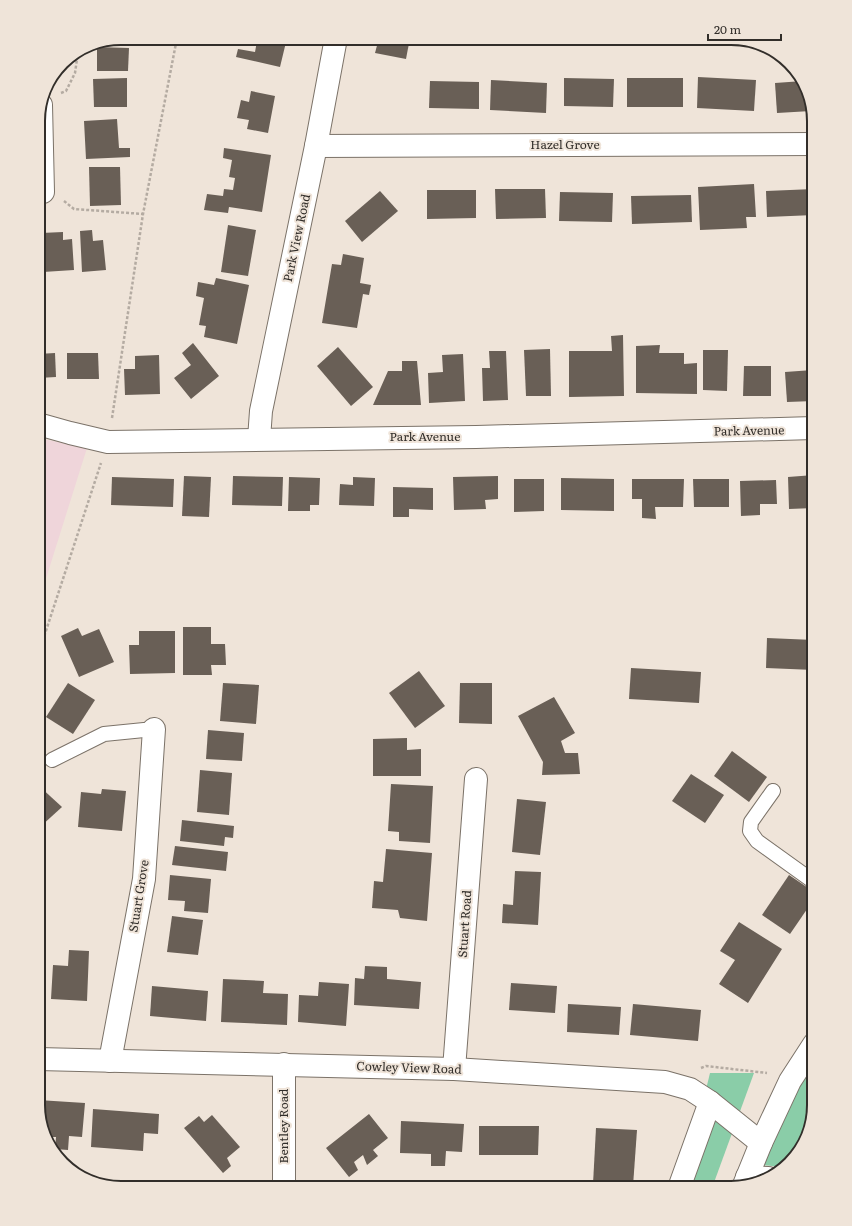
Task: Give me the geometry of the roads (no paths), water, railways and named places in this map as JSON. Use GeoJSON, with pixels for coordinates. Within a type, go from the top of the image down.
{"type":"FeatureCollection","features":[{"type":"Feature","properties":{"kind":"street","name":"Park View Road"},"geometry":{"type":"LineString","coordinates":[[259,439],[262,411],[316,146],[335,45]]}},
{"type":"Feature","properties":{"kind":"street","name":"Hazel Grove"},"geometry":{"type":"LineString","coordinates":[[316,146],[807,144]]}},
{"type":"Feature","properties":{"kind":"street","name":"Park Avenue"},"geometry":{"type":"LineString","coordinates":[[45,426],[108,442],[476,437],[807,428]]}},
{"type":"Feature","properties":{"kind":"street","name":"Stuart Grove"},"geometry":{"type":"LineString","coordinates":[[110,1061],[144,879],[154,729]]}},
{"type":"Feature","properties":{"kind":"street","name":"Stuart Road"},"geometry":{"type":"LineString","coordinates":[[454,1069],[476,779]]}},
{"type":"Feature","properties":{"kind":"street"},"geometry":{"type":"LineString","coordinates":[[754,1177],[760,1143],[790,1081],[807,1055]]}},
{"type":"Feature","properties":{"kind":"street","name":"Cowley View Road"},"geometry":{"type":"LineString","coordinates":[[45,1059],[454,1069],[665,1082],[690,1089],[710,1102],[760,1143]]}},
{"type":"Feature","properties":{"kind":"street","name":"Bentley Road"},"geometry":{"type":"LineString","coordinates":[[284,1064],[284,1181]]}},
{"type":"Feature","properties":{"kind":"street"},"geometry":{"type":"LineString","coordinates":[[682,1181],[710,1102]]}},
{"type":"Feature","properties":{"kind":"lane"},"geometry":{"type":"LineString","coordinates":[[52,760],[104,734],[154,729]]}},
{"type":"Feature","properties":{"kind":"lane"},"geometry":{"type":"LineString","coordinates":[[773,791],[751,822],[750,831],[757,841],[807,877]]}}]}
